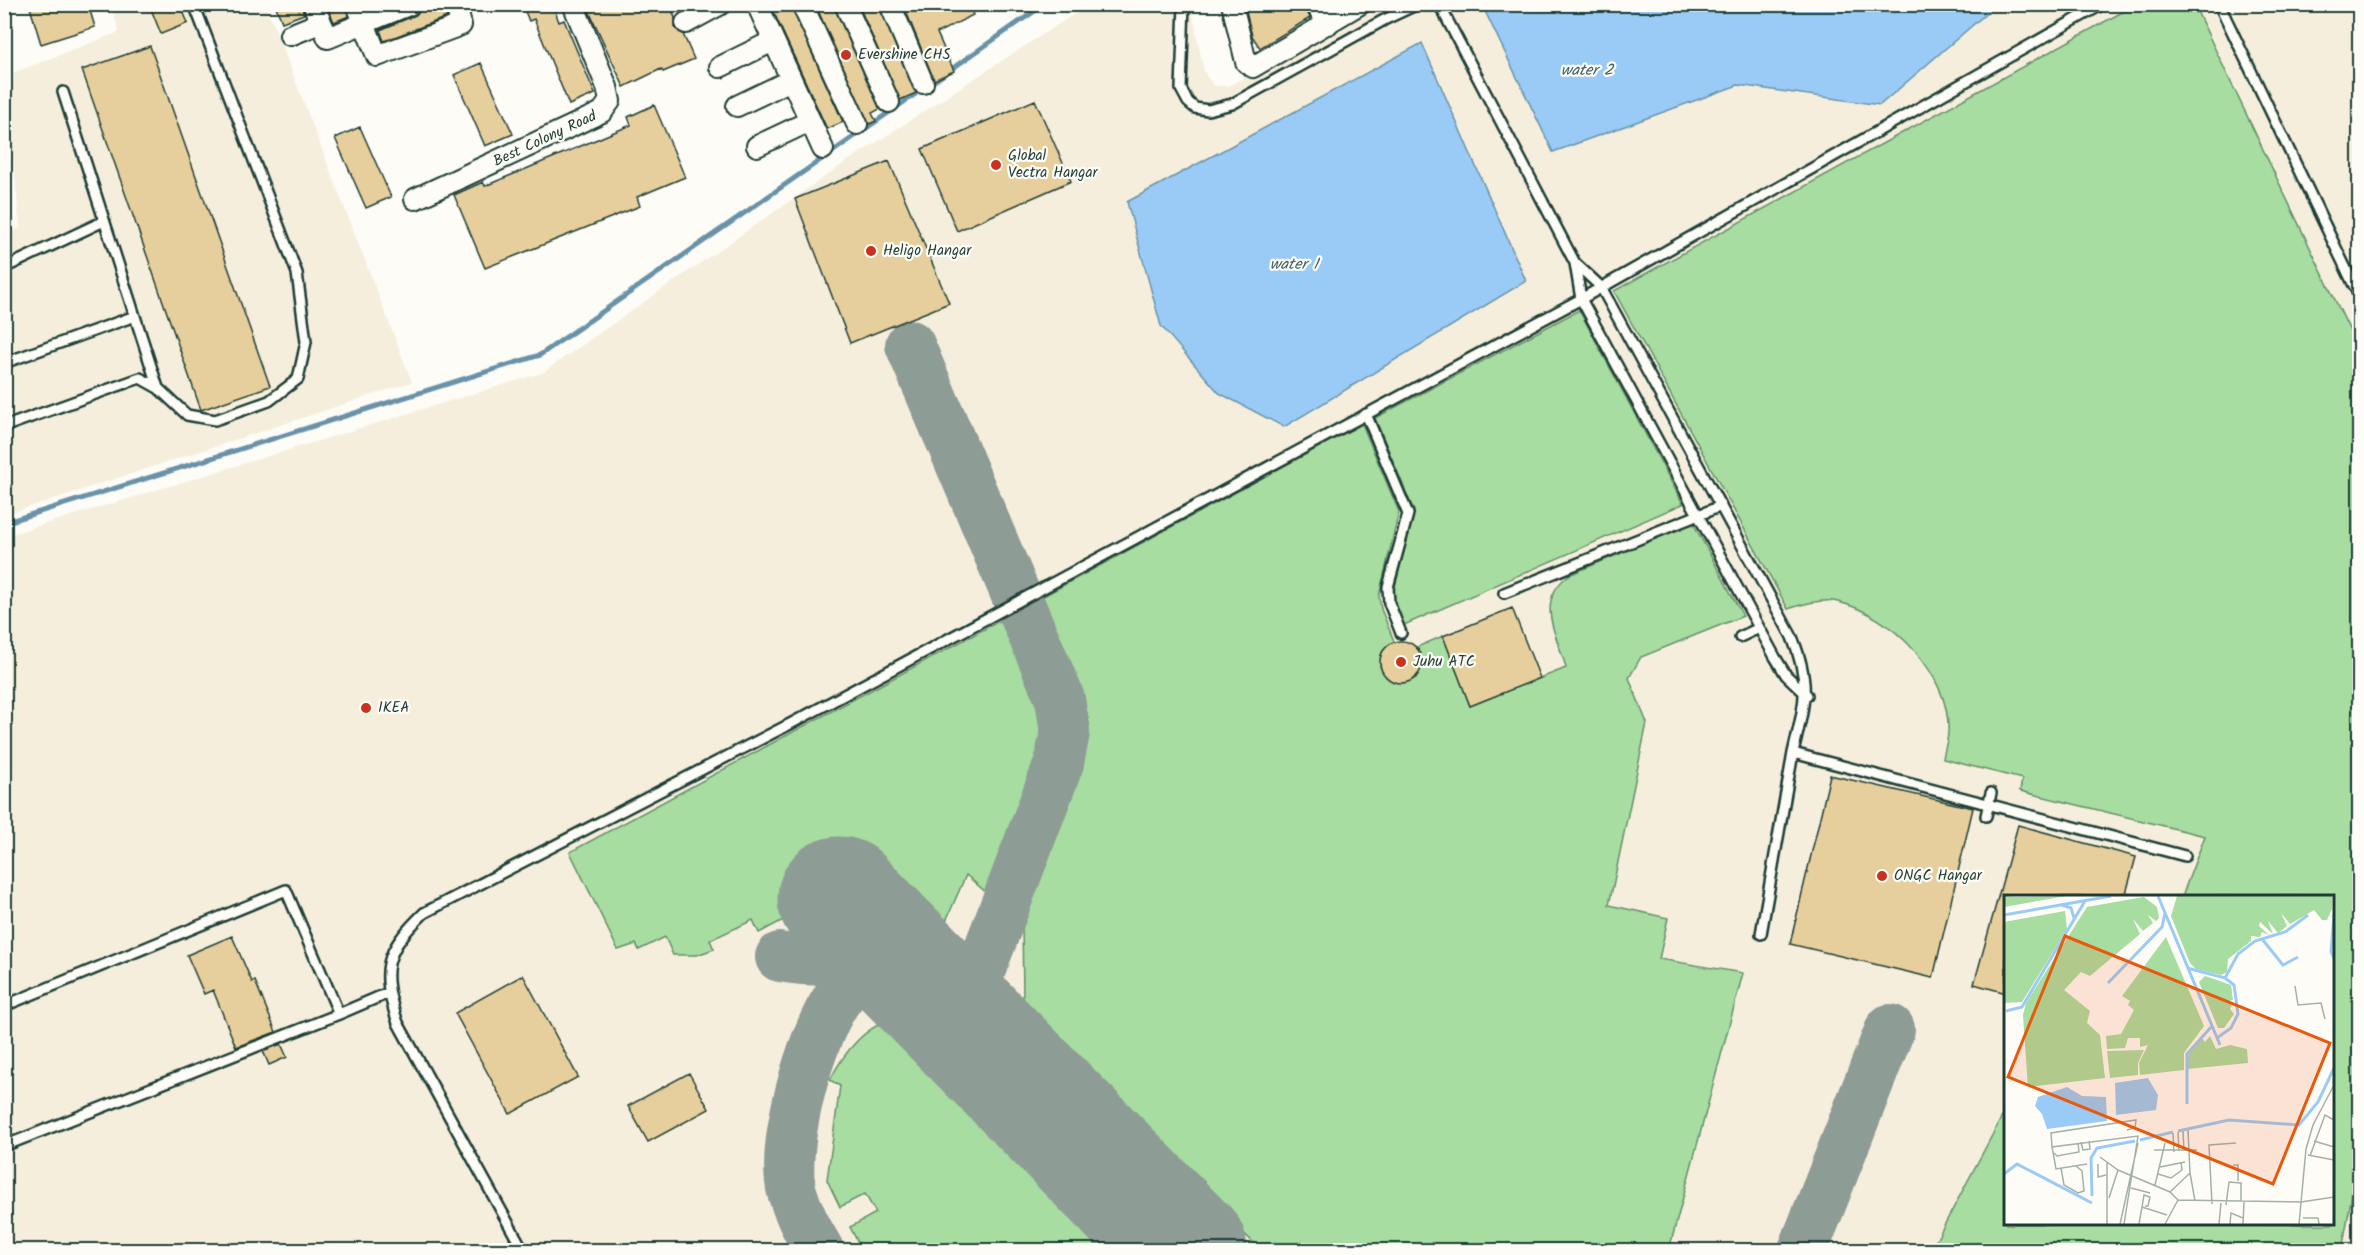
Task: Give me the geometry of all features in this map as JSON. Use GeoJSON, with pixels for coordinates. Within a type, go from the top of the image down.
{"type":"FeatureCollection","features":[{"type":"Feature","properties":{"kind":"street"},"geometry":{"type":"LineString","coordinates":[[357,4],[376,54],[380,56],[461,25],[456,4]]}},
{"type":"Feature","properties":{"kind":"street","name":"Best Colony Road"},"geometry":{"type":"LineString","coordinates":[[415,199],[602,112],[610,101],[607,87],[573,4]]}},
{"type":"Feature","properties":{"kind":"street"},"geometry":{"type":"LineString","coordinates":[[686,23],[721,4]]}},
{"type":"Feature","properties":{"kind":"street"},"geometry":{"type":"LineString","coordinates":[[757,4],[823,149]]}},
{"type":"Feature","properties":{"kind":"street"},"geometry":{"type":"LineString","coordinates":[[802,4],[857,124]]}},
{"type":"Feature","properties":{"kind":"street"},"geometry":{"type":"LineString","coordinates":[[845,4],[889,102]]}},
{"type":"Feature","properties":{"kind":"street"},"geometry":{"type":"LineString","coordinates":[[890,4],[923,83]]}},
{"type":"Feature","properties":{"kind":"street"},"geometry":{"type":"LineString","coordinates":[[1232,4],[1246,62],[1253,67],[1360,4]]}},
{"type":"Feature","properties":{"kind":"street"},"geometry":{"type":"LineString","coordinates":[[1316,4],[1328,24]]}},
{"type":"Feature","properties":{"kind":"street"},"geometry":{"type":"LineString","coordinates":[[290,35],[317,14],[328,38],[406,5]]}},
{"type":"Feature","properties":{"kind":"street"},"geometry":{"type":"LineString","coordinates":[[720,67],[773,41]]}},
{"type":"Feature","properties":{"kind":"street"},"geometry":{"type":"LineString","coordinates":[[737,106],[791,80]]}},
{"type":"Feature","properties":{"kind":"street"},"geometry":{"type":"LineString","coordinates":[[757,146],[810,121]]}},
{"type":"Feature","properties":{"kind":"lane"},"geometry":{"type":"LineString","coordinates":[[4,429],[9,424],[140,378],[158,388],[187,415],[215,420],[269,401],[298,379],[306,342],[297,273],[194,4]]}},
{"type":"Feature","properties":{"kind":"lane"},"geometry":{"type":"LineString","coordinates":[[1184,4],[1181,89],[1188,102],[1196,108],[1208,110],[1232,104],[1384,20],[1418,4]]}},
{"type":"Feature","properties":{"kind":"lane"},"geometry":{"type":"LineString","coordinates":[[1439,4],[1575,263],[1581,299],[1759,628],[1786,675],[1807,695]]}},
{"type":"Feature","properties":{"kind":"lane"},"geometry":{"type":"LineString","coordinates":[[522,1251],[398,1023],[388,993],[388,959],[402,934],[424,913],[792,723],[1581,299],[2103,4]]}},
{"type":"Feature","properties":{"kind":"lane"},"geometry":{"type":"LineString","coordinates":[[2219,4],[2360,298]]}},
{"type":"Feature","properties":{"kind":"lane"},"geometry":{"type":"LineString","coordinates":[[63,92],[158,388]]}},
{"type":"Feature","properties":{"kind":"lane"},"geometry":{"type":"LineString","coordinates":[[4,268],[104,221]]}},
{"type":"Feature","properties":{"kind":"lane"},"geometry":{"type":"LineString","coordinates":[[1575,263],[1601,287],[1792,637],[1803,663],[1807,695],[1793,753],[1761,934]]}},
{"type":"Feature","properties":{"kind":"lane"},"geometry":{"type":"LineString","coordinates":[[4,363],[135,316]]}},
{"type":"Feature","properties":{"kind":"lane"},"geometry":{"type":"LineString","coordinates":[[1366,414],[1408,514],[1388,587],[1389,603],[1401,633]]}},
{"type":"Feature","properties":{"kind":"lane"},"geometry":{"type":"LineString","coordinates":[[1504,593],[1721,506]]}},
{"type":"Feature","properties":{"kind":"lane"},"geometry":{"type":"LineString","coordinates":[[1740,636],[1759,628]]}},
{"type":"Feature","properties":{"kind":"lane"},"geometry":{"type":"LineString","coordinates":[[1793,753],[2185,855]]}},
{"type":"Feature","properties":{"kind":"lane"},"geometry":{"type":"LineString","coordinates":[[1986,816],[1991,793]]}},
{"type":"Feature","properties":{"kind":"lane"},"geometry":{"type":"LineString","coordinates":[[4,1006],[286,890],[339,1014]]}},
{"type":"Feature","properties":{"kind":"lane"},"geometry":{"type":"LineString","coordinates":[[4,1146],[388,993]]}},
{"type":"Feature","properties":{"kind":"shaded area"},"geometry":{"type":"Polygon","coordinates":[[[111,5],[266,5],[412,382],[5,515],[4,234],[20,228],[5,76],[119,32],[111,5]]]}},
{"type":"Feature","properties":{"kind":"shaded area"},"geometry":{"type":"Polygon","coordinates":[[[1088,5],[1191,5],[1204,72],[1213,86],[1229,86],[1369,5],[2359,5],[2359,1250],[5,1250],[5,536],[542,373],[846,162],[1088,5]]]}},
{"type":"Feature","properties":{"kind":"green space"},"geometry":{"type":"Polygon","coordinates":[[[2135,5],[2194,5],[2359,350],[2360,1150],[2342,1250],[1931,1250],[2004,1113],[2004,1225],[2334,1225],[2334,895],[2182,895],[2205,836],[2020,791],[2022,779],[1943,759],[1948,732],[1946,711],[1940,689],[1914,650],[1897,633],[1878,619],[1838,602],[1820,601],[1788,609],[1614,291],[2135,5]]]}},
{"type":"Feature","properties":{"kind":"green space"},"geometry":{"type":"Polygon","coordinates":[[[1579,310],[1683,504],[1404,625],[1393,595],[1414,511],[1375,418],[1579,310]]]}},
{"type":"Feature","properties":{"kind":"green space"},"geometry":{"type":"Polygon","coordinates":[[[1362,424],[1399,512],[1379,596],[1381,609],[1394,641],[1382,652],[1380,667],[1386,677],[1391,680],[1405,682],[1416,678],[1422,662],[1417,647],[1443,636],[1470,706],[1566,668],[1551,619],[1552,596],[1558,585],[1569,575],[1693,523],[1743,616],[1641,657],[1629,678],[1647,723],[1609,905],[1668,918],[1659,959],[1743,973],[1669,1250],[1261,1250],[1052,1046],[1028,1017],[1023,998],[1022,920],[1085,751],[1089,724],[1086,709],[1038,599],[1362,424]]]}},
{"type":"Feature","properties":{"kind":"green space"},"geometry":{"type":"Polygon","coordinates":[[[1016,612],[1055,718],[1052,759],[995,900],[966,875],[939,937],[858,856],[804,909],[759,933],[753,920],[710,940],[714,949],[697,955],[673,955],[665,937],[639,950],[636,944],[618,950],[570,852],[1016,612]]]}},
{"type":"Feature","properties":{"kind":"green space"},"geometry":{"type":"Polygon","coordinates":[[[897,1019],[906,1023],[1074,1203],[1072,1219],[1091,1240],[1114,1240],[1124,1250],[862,1250],[850,1227],[876,1213],[865,1194],[840,1207],[827,1180],[840,1086],[830,1080],[857,1041],[875,1027],[897,1019]]]}},
{"type":"Feature","properties":{"kind":"water","name":"water 2"},"geometry":{"type":"Polygon","coordinates":[[[1482,5],[1996,5],[1880,105],[1738,85],[1553,152],[1482,5]]]}},
{"type":"Feature","properties":{"kind":"water","name":"water 1"},"geometry":{"type":"Polygon","coordinates":[[[1422,43],[1526,281],[1284,427],[1219,393],[1161,326],[1127,202],[1422,43]]]}},
{"type":"Feature","properties":{"kind":"building"},"geometry":{"type":"Polygon","coordinates":[[[29,4],[88,4],[95,27],[41,44],[29,4]]]}},
{"type":"Feature","properties":{"kind":"building"},"geometry":{"type":"Polygon","coordinates":[[[149,4],[180,4],[188,23],[161,34],[149,4]]]}},
{"type":"Feature","properties":{"kind":"building"},"geometry":{"type":"Polygon","coordinates":[[[275,4],[301,4],[304,14],[282,22],[275,4]]]}},
{"type":"Feature","properties":{"kind":"building"},"geometry":{"type":"Polygon","coordinates":[[[326,4],[345,4],[349,16],[334,22],[326,4]]]}},
{"type":"Feature","properties":{"kind":"building"},"geometry":{"type":"Polygon","coordinates":[[[423,4],[444,4],[447,17],[384,41],[380,30],[416,15],[423,4]]]}},
{"type":"Feature","properties":{"kind":"building"},"geometry":{"type":"Polygon","coordinates":[[[522,4],[561,4],[562,8],[555,11],[559,22],[564,20],[595,94],[569,105],[534,19],[529,21],[522,4]]]}},
{"type":"Feature","properties":{"kind":"building"},"geometry":{"type":"Polygon","coordinates":[[[604,4],[670,4],[675,18],[675,28],[683,34],[694,59],[663,72],[661,69],[624,87],[589,11],[604,4]]]}},
{"type":"Feature","properties":{"kind":"building"},"geometry":{"type":"Polygon","coordinates":[[[770,4],[790,4],[843,122],[827,129],[770,4]]]}},
{"type":"Feature","properties":{"kind":"building"},"geometry":{"type":"Polygon","coordinates":[[[815,4],[833,4],[880,109],[872,113],[876,121],[869,124],[815,4]]]}},
{"type":"Feature","properties":{"kind":"building"},"geometry":{"type":"Polygon","coordinates":[[[858,4],[878,4],[916,93],[900,100],[858,4]]]}},
{"type":"Feature","properties":{"kind":"building"},"geometry":{"type":"Polygon","coordinates":[[[903,4],[968,4],[973,15],[937,33],[954,71],[934,80],[903,4]]]}},
{"type":"Feature","properties":{"kind":"building"},"geometry":{"type":"Polygon","coordinates":[[[1244,4],[1304,4],[1310,18],[1260,48],[1252,36],[1244,4]]]}},
{"type":"Feature","properties":{"kind":"building"},"geometry":{"type":"Polygon","coordinates":[[[150,46],[270,386],[201,410],[82,70],[150,46]]]}},
{"type":"Feature","properties":{"kind":"building"},"geometry":{"type":"Polygon","coordinates":[[[481,63],[513,134],[485,146],[454,75],[481,63]]]}},
{"type":"Feature","properties":{"kind":"building","name":"Global Vectra Hangar"},"geometry":{"type":"Polygon","coordinates":[[[1035,100],[1071,181],[957,231],[922,149],[1035,100]]]}},
{"type":"Feature","properties":{"kind":"building"},"geometry":{"type":"Polygon","coordinates":[[[654,105],[685,177],[637,197],[640,206],[485,268],[454,195],[483,182],[485,186],[631,125],[628,117],[654,105]]]}},
{"type":"Feature","properties":{"kind":"building"},"geometry":{"type":"Polygon","coordinates":[[[360,127],[391,197],[366,208],[335,138],[360,127]]]}},
{"type":"Feature","properties":{"kind":"building","name":"Heligo Hangar"},"geometry":{"type":"Polygon","coordinates":[[[889,161],[949,303],[850,343],[795,199],[889,161]]]}},
{"type":"Feature","properties":{"kind":"building"},"geometry":{"type":"Polygon","coordinates":[[[1512,608],[1540,678],[1470,706],[1443,636],[1512,608]]]}},
{"type":"Feature","properties":{"kind":"building","name":"Juhu ATC"},"geometry":{"type":"Polygon","coordinates":[[[1401,641],[1409,642],[1416,647],[1421,654],[1421,670],[1416,677],[1409,682],[1401,683],[1393,682],[1386,677],[1381,670],[1380,662],[1381,654],[1386,647],[1393,642],[1401,641]]]}},
{"type":"Feature","properties":{"kind":"building","name":"ONGC Hangar"},"geometry":{"type":"Polygon","coordinates":[[[1830,775],[1973,808],[1933,978],[1790,944],[1830,775]]]}},
{"type":"Feature","properties":{"kind":"building"},"geometry":{"type":"Polygon","coordinates":[[[2018,825],[2136,857],[2126,895],[2004,895],[2004,992],[1974,984],[2018,825]]]}},
{"type":"Feature","properties":{"kind":"building"},"geometry":{"type":"Polygon","coordinates":[[[232,936],[252,982],[255,981],[276,1032],[236,1047],[213,990],[204,994],[187,955],[232,936]]]}},
{"type":"Feature","properties":{"kind":"building"},"geometry":{"type":"Polygon","coordinates":[[[523,975],[578,1077],[510,1114],[455,1013],[523,975]]]}},
{"type":"Feature","properties":{"kind":"building"},"geometry":{"type":"Polygon","coordinates":[[[281,1044],[287,1057],[269,1065],[263,1051],[281,1044]]]}},
{"type":"Feature","properties":{"kind":"building"},"geometry":{"type":"Polygon","coordinates":[[[689,1073],[709,1109],[648,1142],[628,1106],[689,1073]]]}},
{"type":"Feature","properties":{"kind":"waterway"},"geometry":{"type":"LineString","coordinates":[[4,523],[540,355],[1045,4]]}},
{"type":"Feature","properties":{"kind":"taxiway"},"geometry":{"type":"LineString","coordinates":[[910,345],[1060,699],[1065,732],[1059,763],[961,1022]]}},
{"type":"Feature","properties":{"kind":"taxiway"},"geometry":{"type":"LineString","coordinates":[[780,957],[809,961],[833,959],[856,953],[882,941]]}},
{"type":"Feature","properties":{"kind":"taxiway"},"geometry":{"type":"LineString","coordinates":[[819,1250],[792,1192],[789,1172],[794,1121],[808,1065],[827,1017],[842,992],[882,941]]}},
{"type":"Feature","properties":{"kind":"taxiway"},"geometry":{"type":"LineString","coordinates":[[1803,1250],[1890,1029]]}},
{"type":"Feature","properties":{"kind":"runway"},"geometry":{"type":"LineString","coordinates":[[839,898],[1186,1250]]}},
{"type":"Feature","properties":{"kind":"place","name":"Evershine CHS"},"geometry":{"type":"Point","coordinates":[846,55]}},
{"type":"Feature","properties":{"kind":"place","name":"Global Vectra Hangar"},"geometry":{"type":"Point","coordinates":[996,165]}},
{"type":"Feature","properties":{"kind":"place","name":"Heligo Hangar"},"geometry":{"type":"Point","coordinates":[871,251]}},
{"type":"Feature","properties":{"kind":"place","name":"Juhu ATC"},"geometry":{"type":"Point","coordinates":[1401,662]}},
{"type":"Feature","properties":{"kind":"place","name":"IKEA"},"geometry":{"type":"Point","coordinates":[366,708]}},
{"type":"Feature","properties":{"kind":"place","name":"ONGC Hangar"},"geometry":{"type":"Point","coordinates":[1882,876]}}]}
